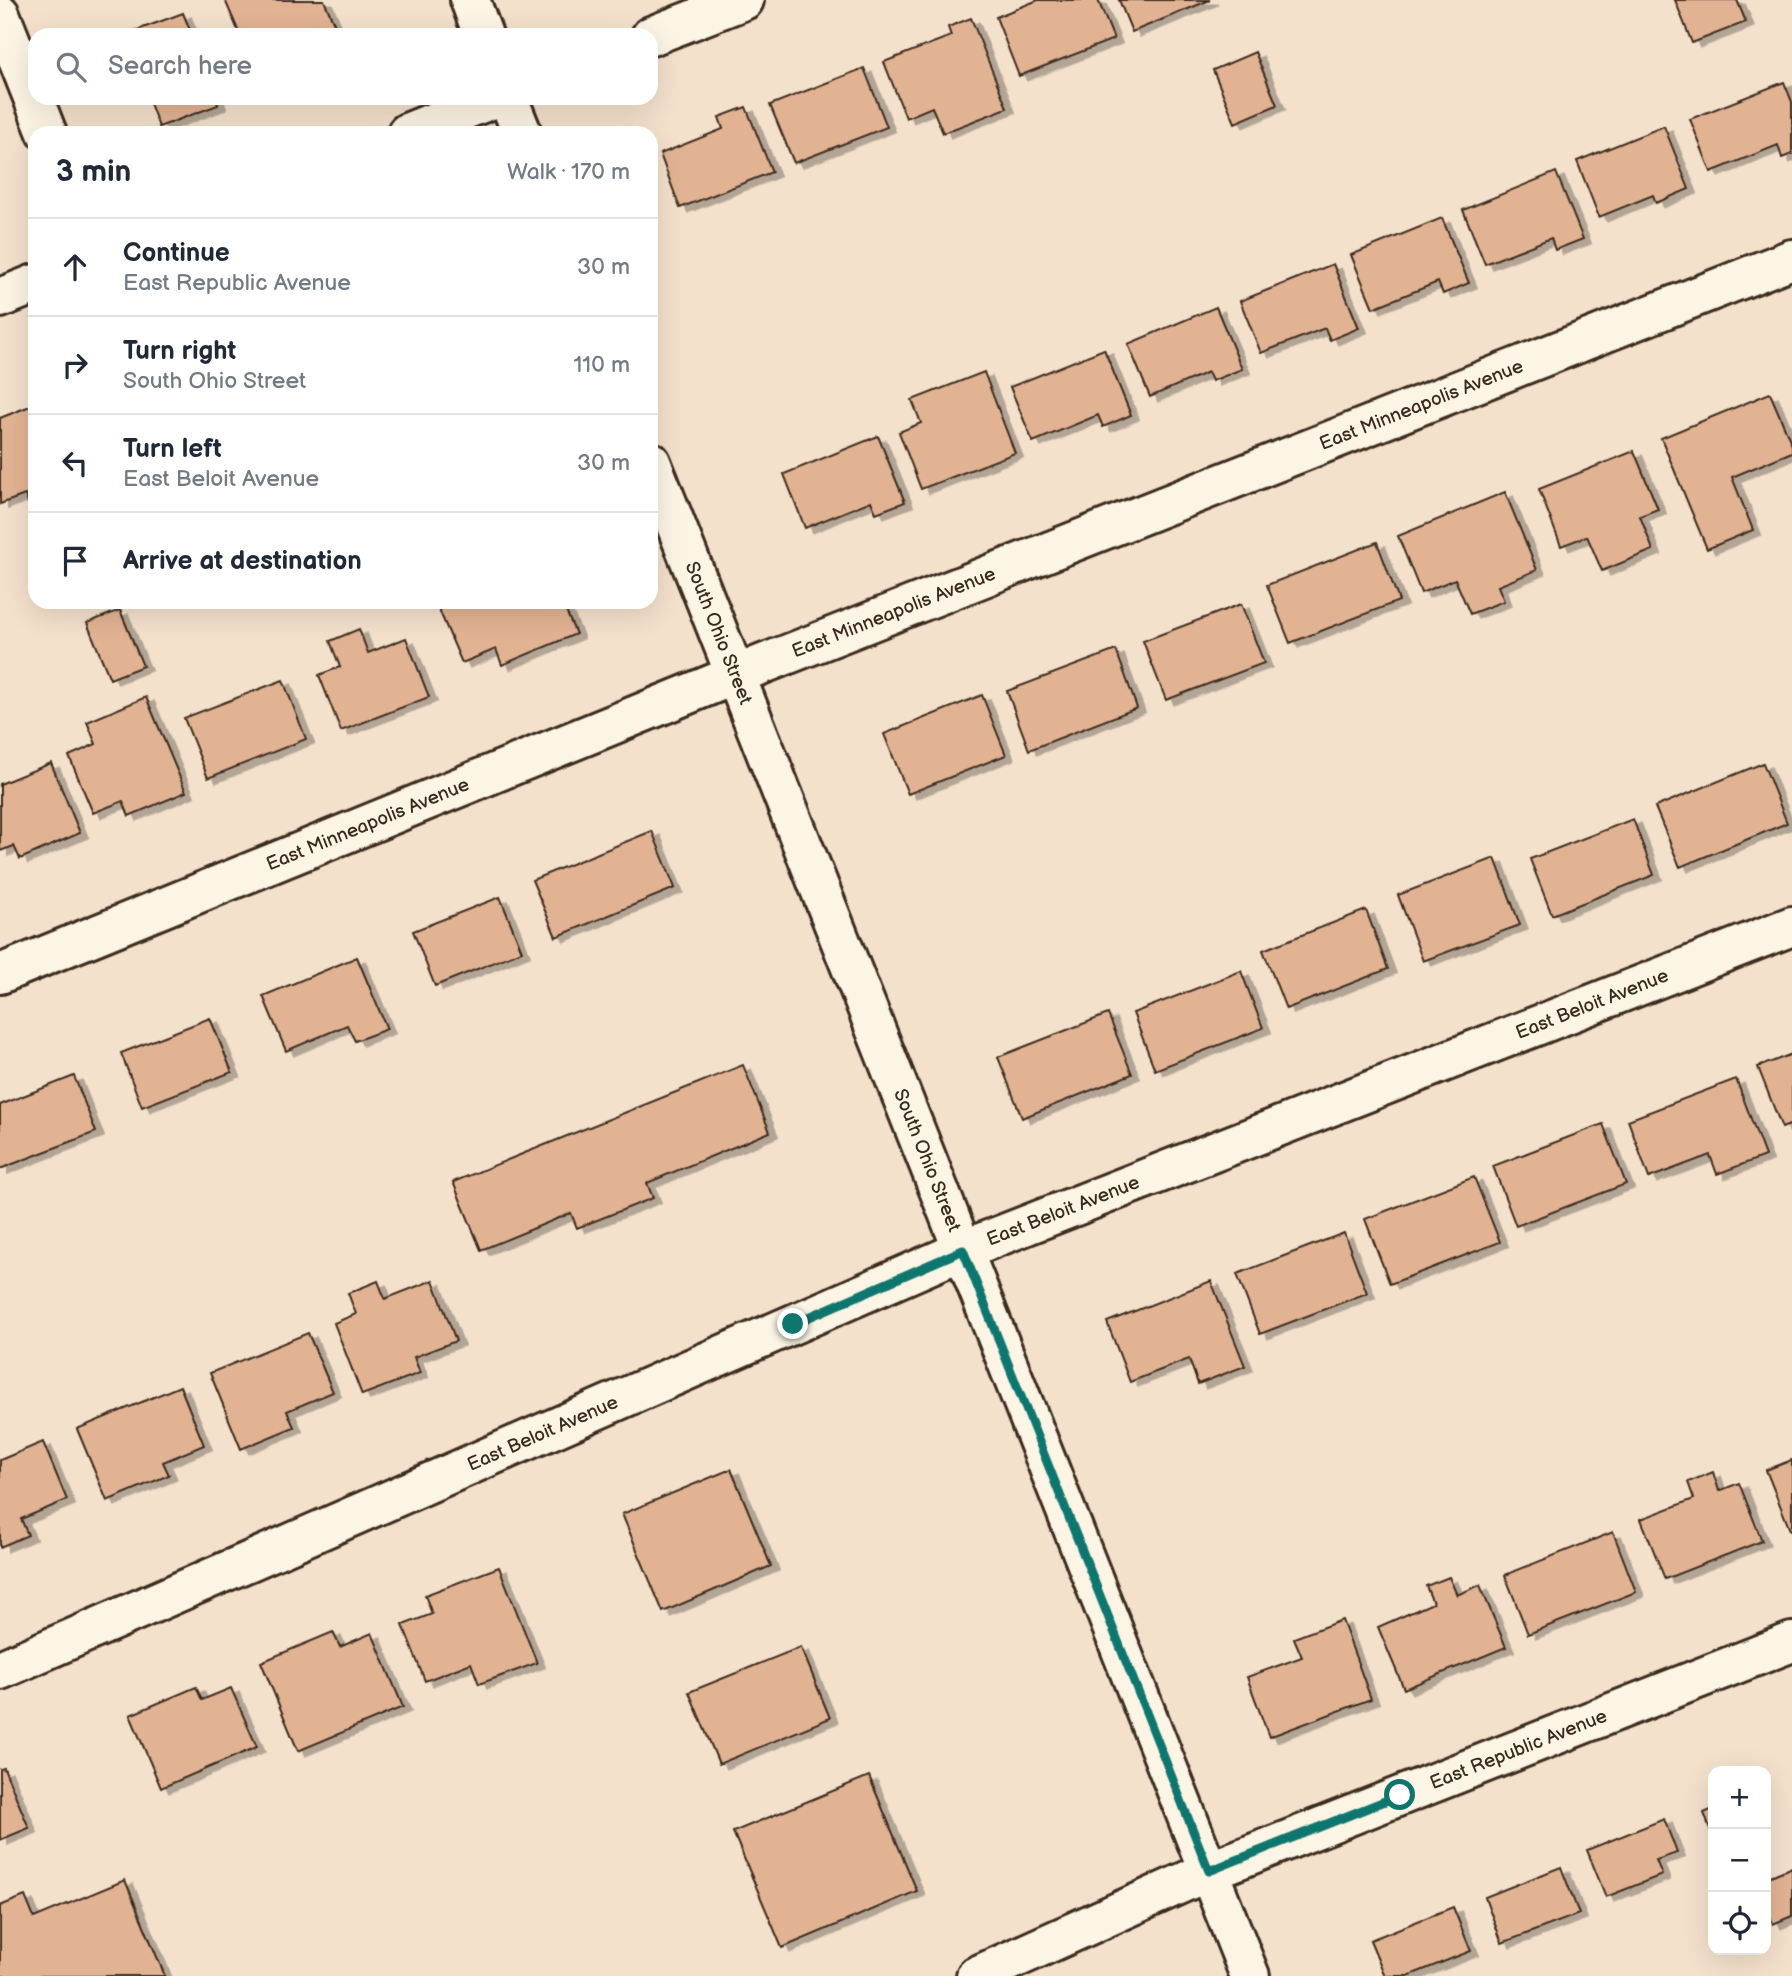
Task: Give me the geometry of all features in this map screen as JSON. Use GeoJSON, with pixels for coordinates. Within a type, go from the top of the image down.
{"type":"FeatureCollection","features":[{"type":"Feature","properties":{"kind":"street"},"geometry":{"type":"LineString","coordinates":[[470,0],[480,28]]}},
{"type":"Feature","properties":{"kind":"street"},"geometry":{"type":"LineString","coordinates":[[658,33],[744,0]]}},
{"type":"Feature","properties":{"kind":"street"},"geometry":{"type":"LineString","coordinates":[[0,14],[28,85]]}},
{"type":"Feature","properties":{"kind":"street"},"geometry":{"type":"LineString","coordinates":[[36,105],[44,126]]}},
{"type":"Feature","properties":{"kind":"street"},"geometry":{"type":"LineString","coordinates":[[424,126],[477,105]]}},
{"type":"Feature","properties":{"kind":"street"},"geometry":{"type":"LineString","coordinates":[[511,105],[519,126]]}},
{"type":"Feature","properties":{"kind":"street","name":"East Minneapolis Avenue"},"geometry":{"type":"LineString","coordinates":[[0,974],[735,675],[1792,259]]}},
{"type":"Feature","properties":{"kind":"street"},"geometry":{"type":"LineString","coordinates":[[0,298],[28,287]]}},
{"type":"Feature","properties":{"kind":"street","name":"South Ohio Street"},"geometry":{"type":"LineString","coordinates":[[658,480],[1250,1976]]}},
{"type":"Feature","properties":{"kind":"street","name":"East Beloit Avenue"},"geometry":{"type":"LineString","coordinates":[[0,1670],[963,1250],[1792,926]]}},
{"type":"Feature","properties":{"kind":"street","name":"East Republic Avenue"},"geometry":{"type":"LineString","coordinates":[[976,1976],[1209,1871],[1792,1642]]}},
{"type":"Feature","properties":{"kind":"building"},"geometry":{"type":"Polygon","coordinates":[[[225,0],[324,0],[336,28],[237,28],[225,0]]]}},
{"type":"Feature","properties":{"kind":"building"},"geometry":{"type":"Polygon","coordinates":[[[1038,0],[1098,0],[1114,39],[1019,76],[996,17],[1038,0]]]}},
{"type":"Feature","properties":{"kind":"building"},"geometry":{"type":"Polygon","coordinates":[[[1119,0],[1210,0],[1132,32],[1119,0]]]}},
{"type":"Feature","properties":{"kind":"building"},"geometry":{"type":"Polygon","coordinates":[[[1675,0],[1737,0],[1746,22],[1692,43],[1675,0]]]}},
{"type":"Feature","properties":{"kind":"building"},"geometry":{"type":"Polygon","coordinates":[[[183,13],[189,28],[143,28],[183,13]]]}},
{"type":"Feature","properties":{"kind":"building"},"geometry":{"type":"Polygon","coordinates":[[[971,18],[1007,108],[943,133],[932,107],[906,118],[884,62],[951,36],[948,27],[971,18]]]}},
{"type":"Feature","properties":{"kind":"building"},"geometry":{"type":"Polygon","coordinates":[[[1255,52],[1277,105],[1235,123],[1213,70],[1255,52]]]}},
{"type":"Feature","properties":{"kind":"building"},"geometry":{"type":"Polygon","coordinates":[[[864,68],[887,127],[794,163],[770,105],[864,68]]]}},
{"type":"Feature","properties":{"kind":"building"},"geometry":{"type":"Polygon","coordinates":[[[1784,82],[1792,102],[1792,154],[1782,158],[1778,145],[1711,172],[1690,119],[1784,82]]]}},
{"type":"Feature","properties":{"kind":"building"},"geometry":{"type":"Polygon","coordinates":[[[151,105],[218,105],[162,126],[159,126],[151,105]]]}},
{"type":"Feature","properties":{"kind":"building"},"geometry":{"type":"Polygon","coordinates":[[[746,107],[772,172],[680,208],[660,154],[723,129],[719,117],[746,107]]]}},
{"type":"Feature","properties":{"kind":"building"},"geometry":{"type":"Polygon","coordinates":[[[1664,126],[1689,189],[1656,203],[1653,195],[1599,217],[1577,161],[1664,126]]]}},
{"type":"Feature","properties":{"kind":"building"},"geometry":{"type":"Polygon","coordinates":[[[1556,172],[1583,239],[1555,250],[1551,238],[1485,264],[1463,210],[1556,172]]]}},
{"type":"Feature","properties":{"kind":"building"},"geometry":{"type":"Polygon","coordinates":[[[1442,218],[1469,283],[1443,294],[1438,282],[1373,308],[1351,255],[1442,218]]]}},
{"type":"Feature","properties":{"kind":"building"},"geometry":{"type":"Polygon","coordinates":[[[1333,264],[1359,328],[1330,340],[1325,328],[1261,353],[1240,301],[1333,264]]]}},
{"type":"Feature","properties":{"kind":"building"},"geometry":{"type":"Polygon","coordinates":[[[1216,307],[1242,369],[1212,381],[1208,372],[1150,397],[1128,344],[1216,307]]]}},
{"type":"Feature","properties":{"kind":"building"},"geometry":{"type":"Polygon","coordinates":[[[1104,349],[1131,415],[1103,427],[1098,415],[1033,442],[1010,387],[1104,349]]]}},
{"type":"Feature","properties":{"kind":"building"},"geometry":{"type":"Polygon","coordinates":[[[984,372],[1015,453],[921,489],[899,432],[921,423],[912,400],[984,372]]]}},
{"type":"Feature","properties":{"kind":"building"},"geometry":{"type":"Polygon","coordinates":[[[1770,393],[1792,445],[1792,452],[1732,477],[1753,530],[1707,549],[1661,438],[1770,393]]]}},
{"type":"Feature","properties":{"kind":"building"},"geometry":{"type":"Polygon","coordinates":[[[28,407],[28,503],[25,495],[0,504],[0,418],[28,407]]]}},
{"type":"Feature","properties":{"kind":"building"},"geometry":{"type":"Polygon","coordinates":[[[878,436],[905,502],[876,513],[871,501],[805,528],[784,474],[878,436]]]}},
{"type":"Feature","properties":{"kind":"building"},"geometry":{"type":"Polygon","coordinates":[[[1634,451],[1658,509],[1640,516],[1653,550],[1602,571],[1587,536],[1561,546],[1539,489],[1634,451]]]}},
{"type":"Feature","properties":{"kind":"building"},"geometry":{"type":"Polygon","coordinates":[[[1505,492],[1537,570],[1498,586],[1504,601],[1470,614],[1455,579],[1421,593],[1398,536],[1505,492]]]}},
{"type":"Feature","properties":{"kind":"building"},"geometry":{"type":"Polygon","coordinates":[[[1377,542],[1399,601],[1290,643],[1267,585],[1377,542]]]}},
{"type":"Feature","properties":{"kind":"building"},"geometry":{"type":"Polygon","coordinates":[[[1241,604],[1264,663],[1166,700],[1143,641],[1241,604]]]}},
{"type":"Feature","properties":{"kind":"building"},"geometry":{"type":"Polygon","coordinates":[[[439,609],[565,609],[576,634],[502,665],[496,649],[462,663],[439,609]]]}},
{"type":"Feature","properties":{"kind":"building"},"geometry":{"type":"Polygon","coordinates":[[[120,610],[143,666],[110,679],[87,623],[120,610]]]}},
{"type":"Feature","properties":{"kind":"building"},"geometry":{"type":"Polygon","coordinates":[[[359,629],[368,653],[406,638],[429,697],[341,731],[319,675],[340,667],[330,641],[359,629]]]}},
{"type":"Feature","properties":{"kind":"building"},"geometry":{"type":"Polygon","coordinates":[[[1116,650],[1137,708],[1029,750],[1007,691],[1116,650]]]}},
{"type":"Feature","properties":{"kind":"building"},"geometry":{"type":"Polygon","coordinates":[[[283,680],[306,739],[208,778],[184,718],[283,680]]]}},
{"type":"Feature","properties":{"kind":"building"},"geometry":{"type":"Polygon","coordinates":[[[982,695],[1006,755],[908,794],[884,734],[982,695]]]}},
{"type":"Feature","properties":{"kind":"building"},"geometry":{"type":"Polygon","coordinates":[[[146,697],[186,792],[129,816],[123,801],[93,813],[69,756],[96,744],[87,722],[146,697]]]}},
{"type":"Feature","properties":{"kind":"building"},"geometry":{"type":"Polygon","coordinates":[[[51,763],[80,833],[20,859],[14,846],[0,851],[0,784],[51,763]]]}},
{"type":"Feature","properties":{"kind":"building"},"geometry":{"type":"Polygon","coordinates":[[[1763,763],[1787,823],[1680,867],[1655,807],[1763,763]]]}},
{"type":"Feature","properties":{"kind":"building"},"geometry":{"type":"Polygon","coordinates":[[[1633,819],[1654,875],[1552,915],[1530,859],[1633,819]]]}},
{"type":"Feature","properties":{"kind":"building"},"geometry":{"type":"Polygon","coordinates":[[[652,831],[675,888],[556,937],[532,880],[652,831]]]}},
{"type":"Feature","properties":{"kind":"building"},"geometry":{"type":"Polygon","coordinates":[[[1495,858],[1520,925],[1423,961],[1398,895],[1495,858]]]}},
{"type":"Feature","properties":{"kind":"building"},"geometry":{"type":"Polygon","coordinates":[[[500,897],[522,951],[435,986],[413,931],[500,897]]]}},
{"type":"Feature","properties":{"kind":"building"},"geometry":{"type":"Polygon","coordinates":[[[1366,910],[1388,969],[1286,1009],[1263,950],[1366,910]]]}},
{"type":"Feature","properties":{"kind":"building"},"geometry":{"type":"Polygon","coordinates":[[[357,957],[387,1029],[355,1041],[347,1025],[286,1051],[263,996],[357,957]]]}},
{"type":"Feature","properties":{"kind":"building"},"geometry":{"type":"Polygon","coordinates":[[[1241,971],[1263,1028],[1155,1070],[1133,1013],[1241,971]]]}},
{"type":"Feature","properties":{"kind":"building"},"geometry":{"type":"Polygon","coordinates":[[[1108,1014],[1132,1074],[1022,1118],[998,1057],[1108,1014]]]}},
{"type":"Feature","properties":{"kind":"building"},"geometry":{"type":"Polygon","coordinates":[[[210,1018],[232,1072],[142,1107],[121,1053],[210,1018]]]}},
{"type":"Feature","properties":{"kind":"building"},"geometry":{"type":"Polygon","coordinates":[[[1792,1054],[1792,1124],[1782,1128],[1758,1067],[1792,1054]]]}},
{"type":"Feature","properties":{"kind":"building"},"geometry":{"type":"Polygon","coordinates":[[[743,1065],[770,1132],[647,1183],[653,1198],[577,1228],[571,1213],[481,1250],[453,1182],[743,1065]]]}},
{"type":"Feature","properties":{"kind":"building"},"geometry":{"type":"Polygon","coordinates":[[[74,1076],[96,1132],[0,1169],[0,1105],[74,1076]]]}},
{"type":"Feature","properties":{"kind":"building"},"geometry":{"type":"Polygon","coordinates":[[[1736,1079],[1765,1156],[1717,1174],[1710,1155],[1649,1178],[1628,1120],[1736,1079]]]}},
{"type":"Feature","properties":{"kind":"building"},"geometry":{"type":"Polygon","coordinates":[[[1603,1124],[1626,1184],[1516,1226],[1493,1166],[1603,1124]]]}},
{"type":"Feature","properties":{"kind":"building"},"geometry":{"type":"Polygon","coordinates":[[[1474,1177],[1500,1242],[1390,1284],[1365,1219],[1474,1177]]]}},
{"type":"Feature","properties":{"kind":"building"},"geometry":{"type":"Polygon","coordinates":[[[1344,1233],[1367,1293],[1260,1334],[1237,1274],[1344,1233]]]}},
{"type":"Feature","properties":{"kind":"building"},"geometry":{"type":"Polygon","coordinates":[[[433,1280],[456,1341],[414,1357],[420,1373],[362,1395],[334,1323],[356,1314],[348,1293],[378,1281],[385,1299],[433,1280]]]}},
{"type":"Feature","properties":{"kind":"building"},"geometry":{"type":"Polygon","coordinates":[[[1211,1281],[1245,1366],[1198,1384],[1189,1359],[1130,1382],[1107,1322],[1211,1281]]]}},
{"type":"Feature","properties":{"kind":"building"},"geometry":{"type":"Polygon","coordinates":[[[308,1333],[333,1392],[287,1411],[294,1427],[241,1449],[210,1373],[308,1333]]]}},
{"type":"Feature","properties":{"kind":"building"},"geometry":{"type":"Polygon","coordinates":[[[180,1386],[204,1445],[163,1462],[169,1475],[107,1501],[77,1429],[180,1386]]]}},
{"type":"Feature","properties":{"kind":"building"},"geometry":{"type":"Polygon","coordinates":[[[43,1442],[67,1500],[21,1519],[28,1535],[0,1547],[0,1460],[43,1442]]]}},
{"type":"Feature","properties":{"kind":"building"},"geometry":{"type":"Polygon","coordinates":[[[1792,1460],[1792,1530],[1790,1530],[1766,1470],[1792,1460]]]}},
{"type":"Feature","properties":{"kind":"building"},"geometry":{"type":"Polygon","coordinates":[[[731,1469],[771,1566],[663,1612],[622,1514],[731,1469]]]}},
{"type":"Feature","properties":{"kind":"building"},"geometry":{"type":"Polygon","coordinates":[[[1713,1472],[1719,1491],[1739,1483],[1762,1541],[1665,1579],[1641,1519],[1694,1499],[1688,1482],[1713,1472]]]}},
{"type":"Feature","properties":{"kind":"building"},"geometry":{"type":"Polygon","coordinates":[[[1613,1532],[1636,1592],[1528,1634],[1505,1575],[1613,1532]]]}},
{"type":"Feature","properties":{"kind":"building"},"geometry":{"type":"Polygon","coordinates":[[[499,1567],[537,1663],[479,1684],[471,1663],[425,1681],[403,1625],[432,1614],[425,1595],[499,1567]]]}},
{"type":"Feature","properties":{"kind":"building"},"geometry":{"type":"Polygon","coordinates":[[[1449,1577],[1457,1595],[1480,1585],[1506,1647],[1404,1689],[1378,1627],[1433,1603],[1426,1586],[1449,1577]]]}},
{"type":"Feature","properties":{"kind":"building"},"geometry":{"type":"Polygon","coordinates":[[[1342,1620],[1371,1699],[1269,1737],[1247,1677],[1302,1657],[1294,1638],[1342,1620]]]}},
{"type":"Feature","properties":{"kind":"building"},"geometry":{"type":"Polygon","coordinates":[[[333,1632],[340,1647],[372,1633],[403,1707],[298,1751],[261,1662],[333,1632]]]}},
{"type":"Feature","properties":{"kind":"building"},"geometry":{"type":"Polygon","coordinates":[[[801,1647],[830,1718],[719,1764],[689,1692],[801,1647]]]}},
{"type":"Feature","properties":{"kind":"building"},"geometry":{"type":"Polygon","coordinates":[[[196,1687],[202,1700],[231,1688],[257,1747],[161,1788],[130,1715],[196,1687]]]}},
{"type":"Feature","properties":{"kind":"building"},"geometry":{"type":"Polygon","coordinates":[[[4,1768],[29,1828],[0,1840],[0,1769],[4,1768]]]}},
{"type":"Feature","properties":{"kind":"building"},"geometry":{"type":"Polygon","coordinates":[[[869,1776],[917,1891],[782,1948],[733,1832],[869,1776]]]}},
{"type":"Feature","properties":{"kind":"building"},"geometry":{"type":"Polygon","coordinates":[[[1664,1819],[1677,1853],[1656,1860],[1662,1875],[1606,1897],[1587,1850],[1664,1819]]]}},
{"type":"Feature","properties":{"kind":"building"},"geometry":{"type":"Polygon","coordinates":[[[1561,1867],[1579,1914],[1502,1943],[1485,1897],[1561,1867]]]}},
{"type":"Feature","properties":{"kind":"building"},"geometry":{"type":"Polygon","coordinates":[[[1792,1867],[1792,1916],[1773,1924],[1771,1919],[1771,1876],[1792,1867]]]}},
{"type":"Feature","properties":{"kind":"building"},"geometry":{"type":"Polygon","coordinates":[[[125,1880],[165,1976],[0,1976],[0,1906],[25,1896],[34,1918],[125,1880]]]}},
{"type":"Feature","properties":{"kind":"building"},"geometry":{"type":"Polygon","coordinates":[[[1453,1907],[1471,1951],[1408,1976],[1385,1976],[1370,1940],[1453,1907]]]}},
{"type":"Feature","properties":{"kind":"route"},"geometry":{"type":"LineString","coordinates":[[793,1324],[963,1250],[1209,1871],[1400,1795]]}}]}
